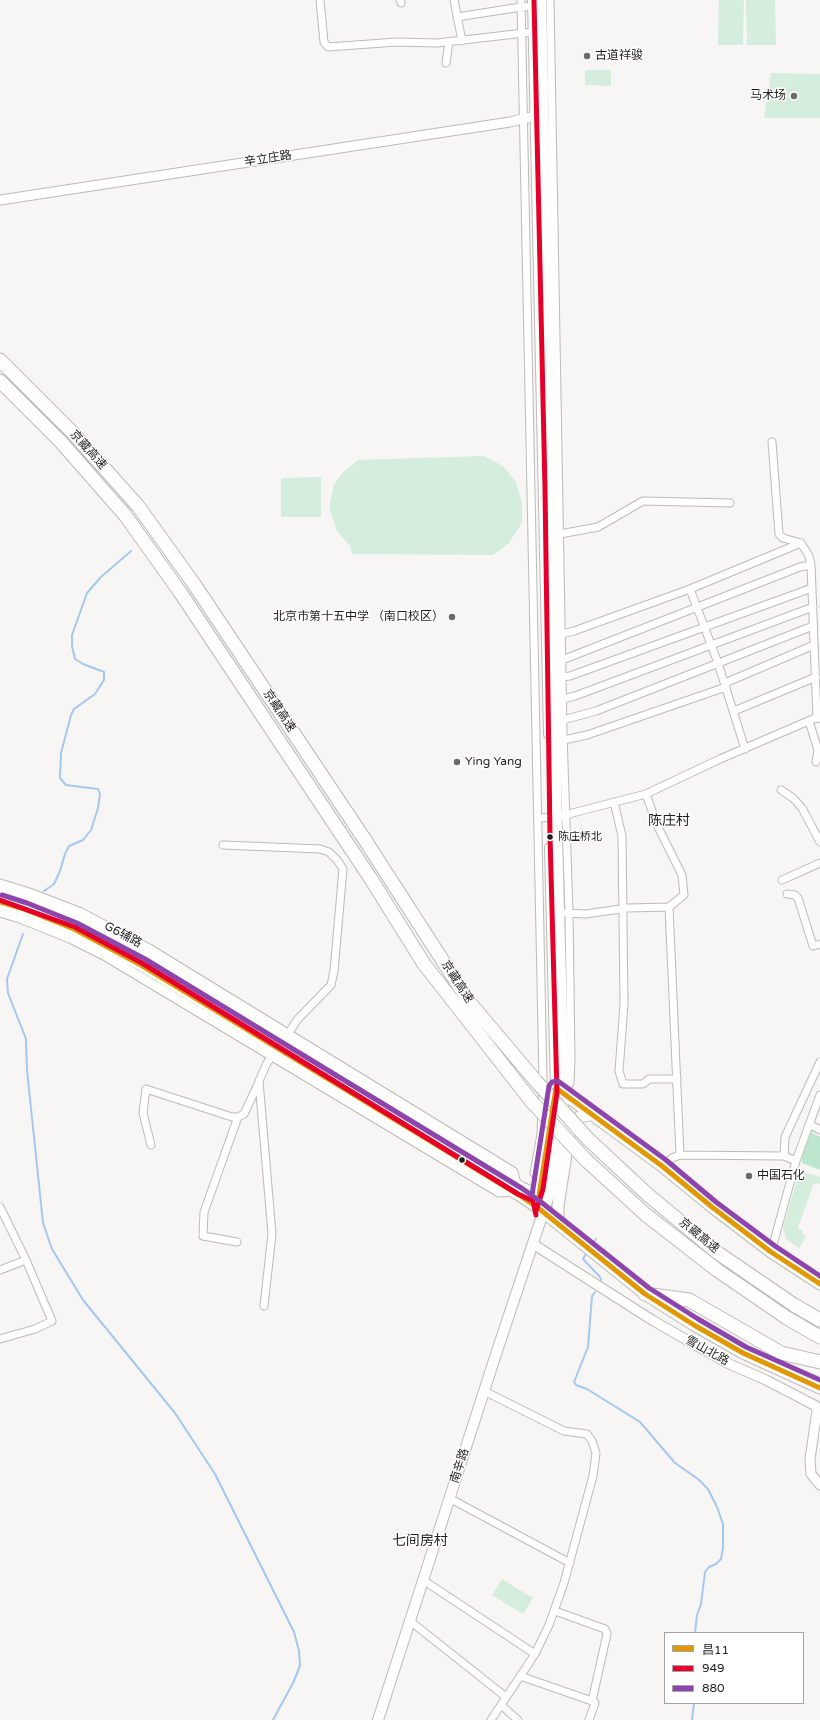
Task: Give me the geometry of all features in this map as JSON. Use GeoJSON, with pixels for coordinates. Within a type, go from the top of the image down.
{"type":"FeatureCollection","features":[{"type":"Feature","properties":{"kind":"highway","name":"京藏高速"},"geometry":{"type":"LineString","coordinates":[[0,360],[72,432],[138,506],[194,584],[369,846],[470,1003],[539,1080],[588,1139],[647,1194],[718,1253],[794,1305],[820,1320]]}},
{"type":"Feature","properties":{"kind":"highway","name":"京藏高速"},"geometry":{"type":"LineString","coordinates":[[0,381],[61,442],[125,515],[193,611],[371,879],[424,964],[532,1102],[586,1160],[645,1214],[717,1270],[787,1318],[820,1337]]}},
{"type":"Feature","properties":{"kind":"highway"},"geometry":{"type":"LineString","coordinates":[[645,1294],[689,1300],[781,1353],[820,1362]]}},
{"type":"Feature","properties":{"kind":"main road"},"geometry":{"type":"LineString","coordinates":[[541,3],[533,32],[536,116],[547,283]]}},
{"type":"Feature","properties":{"kind":"main road"},"geometry":{"type":"LineString","coordinates":[[540,1206],[542,1180],[560,1090],[557,817],[541,3]]}},
{"type":"Feature","properties":{"kind":"main road"},"geometry":{"type":"LineString","coordinates":[[540,1206],[550,1191],[560,1090],[564,913],[557,817]]}},
{"type":"Feature","properties":{"kind":"main road","name":"G6辅路"},"geometry":{"type":"LineString","coordinates":[[0,893],[26,901],[78,921],[113,938],[280,1045],[514,1188],[540,1206],[562,1227],[645,1294],[743,1353],[820,1388]]}},
{"type":"Feature","properties":{"kind":"main road","name":"G6辅路"},"geometry":{"type":"LineString","coordinates":[[0,902],[24,909],[74,929],[109,947],[280,1045]]}},
{"type":"Feature","properties":{"kind":"main road"},"geometry":{"type":"LineString","coordinates":[[560,1090],[662,1166],[712,1207],[771,1252],[820,1284]]}},
{"type":"Feature","properties":{"kind":"main road"},"geometry":{"type":"LineString","coordinates":[[562,1227],[558,1218],[558,1206],[570,1129],[580,1117],[593,1114]]}},
{"type":"Feature","properties":{"kind":"main road","name":"南辛路"},"geometry":{"type":"LineString","coordinates":[[378,1720],[533,1244],[540,1206]]}},
{"type":"Feature","properties":{"kind":"street"},"geometry":{"type":"LineString","coordinates":[[320,0],[324,42],[328,47],[397,42],[449,42],[533,32]]}},
{"type":"Feature","properties":{"kind":"street"},"geometry":{"type":"LineString","coordinates":[[454,0],[462,41]]}},
{"type":"Feature","properties":{"kind":"street"},"geometry":{"type":"LineString","coordinates":[[457,17],[521,4],[541,3]]}},
{"type":"Feature","properties":{"kind":"street"},"geometry":{"type":"LineString","coordinates":[[521,4],[538,818],[539,1080],[541,1134],[534,1173],[542,1180]]}},
{"type":"Feature","properties":{"kind":"street"},"geometry":{"type":"LineString","coordinates":[[446,63],[449,42]]}},
{"type":"Feature","properties":{"kind":"street","name":"辛立庄路"},"geometry":{"type":"LineString","coordinates":[[0,200],[536,116]]}},
{"type":"Feature","properties":{"kind":"street"},"geometry":{"type":"LineString","coordinates":[[527,283],[547,283],[560,534],[564,740],[557,817]]}},
{"type":"Feature","properties":{"kind":"street"},"geometry":{"type":"LineString","coordinates":[[538,818],[557,817],[646,794],[745,749],[819,718],[811,565],[809,556],[801,543],[783,538],[779,534],[772,442]]}},
{"type":"Feature","properties":{"kind":"street"},"geometry":{"type":"LineString","coordinates":[[560,534],[598,527],[643,501],[730,502]]}},
{"type":"Feature","properties":{"kind":"street"},"geometry":{"type":"LineString","coordinates":[[562,634],[574,632],[690,589],[801,543]]}},
{"type":"Feature","properties":{"kind":"street"},"geometry":{"type":"LineString","coordinates":[[562,660],[800,567],[811,565]]}},
{"type":"Feature","properties":{"kind":"street"},"geometry":{"type":"LineString","coordinates":[[562,677],[570,676],[812,588]]}},
{"type":"Feature","properties":{"kind":"street"},"geometry":{"type":"LineString","coordinates":[[690,589],[718,663],[745,749]]}},
{"type":"Feature","properties":{"kind":"street"},"geometry":{"type":"LineString","coordinates":[[563,699],[575,696],[812,607]]}},
{"type":"Feature","properties":{"kind":"street"},"geometry":{"type":"LineString","coordinates":[[563,720],[596,711],[813,626]]}},
{"type":"Feature","properties":{"kind":"street"},"geometry":{"type":"LineString","coordinates":[[564,740],[587,735],[725,685],[814,645]]}},
{"type":"Feature","properties":{"kind":"street"},"geometry":{"type":"LineString","coordinates":[[734,711],[816,677]]}},
{"type":"Feature","properties":{"kind":"street"},"geometry":{"type":"LineString","coordinates":[[809,721],[818,750],[816,762]]}},
{"type":"Feature","properties":{"kind":"street"},"geometry":{"type":"LineString","coordinates":[[781,790],[793,798],[802,808],[820,842]]}},
{"type":"Feature","properties":{"kind":"street"},"geometry":{"type":"LineString","coordinates":[[564,913],[586,914],[622,909],[669,906],[684,895],[682,874],[657,825],[646,794]]}},
{"type":"Feature","properties":{"kind":"street"},"geometry":{"type":"LineString","coordinates":[[614,802],[622,836],[624,1004],[620,1071],[623,1084],[643,1084],[649,1079],[677,1079]]}},
{"type":"Feature","properties":{"kind":"street"},"geometry":{"type":"LineString","coordinates":[[151,1145],[143,1113],[146,1089],[232,1117],[238,1117],[244,1114],[267,1063],[297,1020],[330,985],[334,972],[343,869],[337,860],[329,852],[320,849],[223,845]]}},
{"type":"Feature","properties":{"kind":"street"},"geometry":{"type":"LineString","coordinates":[[782,880],[820,863]]}},
{"type":"Feature","properties":{"kind":"street","name":"G6辅路"},"geometry":{"type":"LineString","coordinates":[[0,884],[29,893],[81,913],[117,931],[280,1045]]}},
{"type":"Feature","properties":{"kind":"street"},"geometry":{"type":"LineString","coordinates":[[787,894],[798,898],[813,946],[820,944]]}},
{"type":"Feature","properties":{"kind":"street"},"geometry":{"type":"LineString","coordinates":[[669,906],[680,1154]]}},
{"type":"Feature","properties":{"kind":"street","name":"G6辅路"},"geometry":{"type":"LineString","coordinates":[[0,912],[20,918],[70,938],[280,1045],[513,1172],[514,1188]]}},
{"type":"Feature","properties":{"kind":"street"},"geometry":{"type":"LineString","coordinates":[[784,1156],[785,1137],[820,1062]]}},
{"type":"Feature","properties":{"kind":"street"},"geometry":{"type":"LineString","coordinates":[[539,1080],[560,1090]]}},
{"type":"Feature","properties":{"kind":"street"},"geometry":{"type":"LineString","coordinates":[[259,1081],[272,1234],[272,1250],[264,1306]]}},
{"type":"Feature","properties":{"kind":"street"},"geometry":{"type":"LineString","coordinates":[[771,1252],[796,1161],[820,1095]]}},
{"type":"Feature","properties":{"kind":"street"},"geometry":{"type":"LineString","coordinates":[[237,1242],[203,1236],[204,1212],[238,1117]]}},
{"type":"Feature","properties":{"kind":"street"},"geometry":{"type":"LineString","coordinates":[[810,1121],[820,1125]]}},
{"type":"Feature","properties":{"kind":"street"},"geometry":{"type":"LineString","coordinates":[[810,1121],[820,1130]]}},
{"type":"Feature","properties":{"kind":"street"},"geometry":{"type":"LineString","coordinates":[[662,1166],[680,1154],[784,1156],[796,1161]]}},
{"type":"Feature","properties":{"kind":"street"},"geometry":{"type":"LineString","coordinates":[[0,1207],[26,1260],[52,1321],[35,1329],[0,1339]]}},
{"type":"Feature","properties":{"kind":"street","name":"雪山北路"},"geometry":{"type":"LineString","coordinates":[[533,1244],[652,1320],[720,1359],[766,1380],[816,1406],[817,1411],[810,1459],[811,1474],[820,1485]]}},
{"type":"Feature","properties":{"kind":"street"},"geometry":{"type":"LineString","coordinates":[[0,1270],[26,1260]]}},
{"type":"Feature","properties":{"kind":"street"},"geometry":{"type":"LineString","coordinates":[[484,1391],[564,1431],[587,1434],[592,1441],[596,1453],[593,1476],[570,1563],[550,1625],[535,1654],[491,1720]]}},
{"type":"Feature","properties":{"kind":"street"},"geometry":{"type":"LineString","coordinates":[[450,1498],[570,1563]]}},
{"type":"Feature","properties":{"kind":"street"},"geometry":{"type":"LineString","coordinates":[[423,1580],[535,1654]]}},
{"type":"Feature","properties":{"kind":"street"},"geometry":{"type":"LineString","coordinates":[[554,1611],[605,1629],[607,1634],[592,1701],[595,1703],[589,1720]]}},
{"type":"Feature","properties":{"kind":"street"},"geometry":{"type":"LineString","coordinates":[[410,1621],[506,1697]]}},
{"type":"Feature","properties":{"kind":"street"},"geometry":{"type":"LineString","coordinates":[[520,1676],[592,1701]]}},
{"type":"Feature","properties":{"kind":"street"},"geometry":{"type":"LineString","coordinates":[[501,1705],[518,1720]]}},
{"type":"Feature","properties":{"kind":"green space"},"geometry":{"type":"Polygon","coordinates":[[[719,0],[744,0],[743,45],[718,45],[719,0]]]}},
{"type":"Feature","properties":{"kind":"green space"},"geometry":{"type":"Polygon","coordinates":[[[746,0],[775,0],[776,45],[747,45],[746,0]]]}},
{"type":"Feature","properties":{"kind":"green space"},"geometry":{"type":"Polygon","coordinates":[[[585,70],[611,70],[611,86],[585,85],[585,70]]]}},
{"type":"Feature","properties":{"kind":"green space","name":"马术场"},"geometry":{"type":"Polygon","coordinates":[[[771,73],[820,74],[820,118],[764,118],[771,73]]]}},
{"type":"Feature","properties":{"kind":"green space"},"geometry":{"type":"Polygon","coordinates":[[[484,456],[503,466],[516,482],[522,503],[522,523],[509,543],[493,555],[352,554],[350,546],[337,531],[329,507],[334,485],[342,473],[358,460],[484,456]]]}},
{"type":"Feature","properties":{"kind":"green space"},"geometry":{"type":"Polygon","coordinates":[[[321,477],[321,517],[281,517],[281,478],[321,477]]]}},
{"type":"Feature","properties":{"kind":"green space"},"geometry":{"type":"Polygon","coordinates":[[[811,1132],[820,1137],[820,1170],[802,1163],[802,1158],[811,1132]]]}},
{"type":"Feature","properties":{"kind":"green space"},"geometry":{"type":"Polygon","coordinates":[[[803,1172],[820,1177],[820,1184],[814,1183],[798,1228],[802,1230],[806,1237],[799,1248],[786,1239],[783,1227],[798,1176],[803,1172]]]}},
{"type":"Feature","properties":{"kind":"green space"},"geometry":{"type":"Polygon","coordinates":[[[502,1579],[533,1598],[523,1614],[492,1595],[502,1579]]]}},
{"type":"Feature","properties":{"kind":"waterway"},"geometry":{"type":"LineString","coordinates":[[44,891],[54,884],[69,846],[83,840],[91,830],[98,808],[100,794],[98,789],[66,785],[60,778],[61,753],[71,715],[74,709],[95,694],[104,680],[104,672],[83,664],[75,659],[72,646],[72,635],[87,593],[101,577],[131,551]]}},
{"type":"Feature","properties":{"kind":"waterway"},"geometry":{"type":"LineString","coordinates":[[23,934],[7,979],[8,993],[26,1039],[27,1070],[43,1223],[52,1249],[83,1300],[175,1413],[215,1474],[294,1632],[299,1651],[300,1666],[293,1683],[273,1720]]}},
{"type":"Feature","properties":{"kind":"waterway"},"geometry":{"type":"LineString","coordinates":[[593,1243],[596,1239]]}},
{"type":"Feature","properties":{"kind":"waterway"},"geometry":{"type":"LineString","coordinates":[[586,1254],[583,1259],[601,1280]]}},
{"type":"Feature","properties":{"kind":"waterway"},"geometry":{"type":"LineString","coordinates":[[595,1292],[592,1296],[588,1347],[574,1382],[576,1385],[587,1389],[640,1422],[675,1463],[698,1479],[708,1489],[723,1524],[723,1548],[721,1559],[716,1564],[709,1567],[705,1572],[701,1604],[697,1615],[695,1632]]}},
{"type":"Feature","properties":{"kind":"waterway"},"geometry":{"type":"LineString","coordinates":[[692,1720],[694,1704]]}},
{"type":"Feature","properties":{"kind":"transit line","name":"949"},"geometry":{"type":"LineString","coordinates":[[534,0],[545,488],[550,836],[557,1093],[543,1189],[536,1211]]}},
{"type":"Feature","properties":{"kind":"transit line","name":"880"},"geometry":{"type":"LineString","coordinates":[[2,895],[27,903],[77,923],[145,959],[523,1189],[649,1288],[698,1319],[746,1347],[820,1380]]}},
{"type":"Feature","properties":{"kind":"transit line","name":"949"},"geometry":{"type":"LineString","coordinates":[[0,900],[75,927],[142,963],[518,1194],[533,1201],[536,1215]]}},
{"type":"Feature","properties":{"kind":"transit line","name":"昌11"},"geometry":{"type":"LineString","coordinates":[[0,902],[24,909],[74,929],[141,965],[519,1195],[537,1207],[645,1294],[694,1325],[743,1353],[820,1388]]}},
{"type":"Feature","properties":{"kind":"transit line","name":"880"},"geometry":{"type":"LineString","coordinates":[[532,1195],[549,1086],[552,1082],[558,1081],[666,1160],[716,1202],[775,1246],[820,1276]]}},
{"type":"Feature","properties":{"kind":"transit line","name":"昌11"},"geometry":{"type":"LineString","coordinates":[[556,1088],[662,1166],[712,1207],[771,1252],[820,1284]]}},
{"type":"Feature","properties":{"kind":"transit line","name":"昌11"},"geometry":{"type":"LineString","coordinates":[[539,1196],[556,1088]]}},
{"type":"Feature","properties":{"kind":"place","name":"古道祥骏"},"geometry":{"type":"Point","coordinates":[587,56]}},
{"type":"Feature","properties":{"kind":"place","name":"马术场"},"geometry":{"type":"Point","coordinates":[794,96]}},
{"type":"Feature","properties":{"kind":"place","name":"北京市第十五中学 （南口校区）"},"geometry":{"type":"Point","coordinates":[452,617]}},
{"type":"Feature","properties":{"kind":"place","name":"Ying Yang"},"geometry":{"type":"Point","coordinates":[457,762]}},
{"type":"Feature","properties":{"kind":"place","name":"陈庄桥北"},"geometry":{"type":"Point","coordinates":[550,837]}},
{"type":"Feature","properties":{"kind":"place","name":"中国石化"},"geometry":{"type":"Point","coordinates":[749,1176]}},
{"type":"Feature","properties":{"kind":"district","name":"陈庄村"},"geometry":{"type":"Point","coordinates":[669,821]}},
{"type":"Feature","properties":{"kind":"district","name":"七间房村"},"geometry":{"type":"Point","coordinates":[420,1541]}}]}
